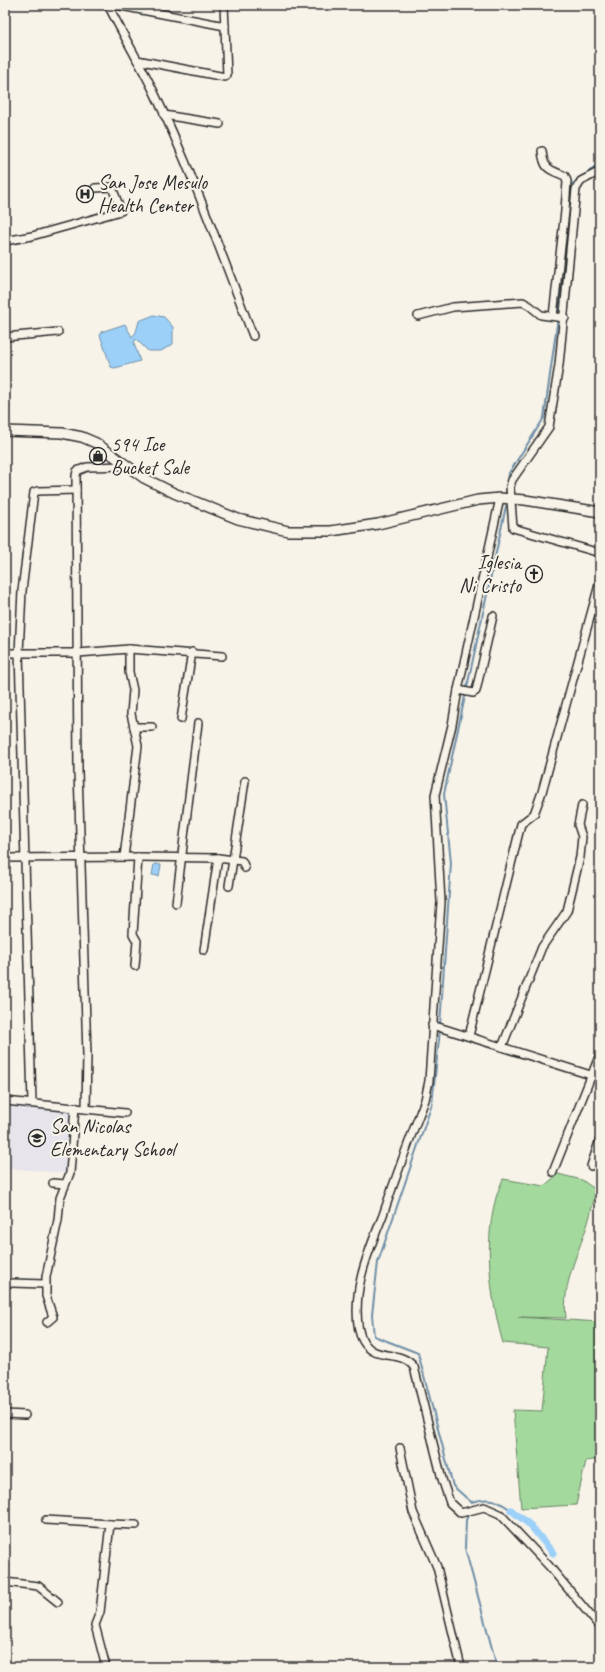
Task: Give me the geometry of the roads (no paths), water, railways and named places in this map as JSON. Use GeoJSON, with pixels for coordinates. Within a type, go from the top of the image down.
{"type":"FeatureCollection","features":[{"type":"Feature","properties":{"kind":"main road"},"geometry":{"type":"LineString","coordinates":[[5,431],[62,433],[82,437],[96,443],[144,478],[174,492],[231,516],[288,531],[331,531],[378,524],[478,500],[500,498],[600,512]]}},
{"type":"Feature","properties":{"kind":"street"},"geometry":{"type":"LineString","coordinates":[[108,5],[164,115],[209,220],[253,336]]}},
{"type":"Feature","properties":{"kind":"street"},"geometry":{"type":"LineString","coordinates":[[116,5],[225,26]]}},
{"type":"Feature","properties":{"kind":"street"},"geometry":{"type":"LineString","coordinates":[[137,60],[226,77],[224,5]]}},
{"type":"Feature","properties":{"kind":"street"},"geometry":{"type":"LineString","coordinates":[[164,115],[220,124]]}},
{"type":"Feature","properties":{"kind":"street"},"geometry":{"type":"LineString","coordinates":[[542,151],[543,163],[547,168],[565,176],[567,181],[560,258],[559,365],[549,427],[512,480],[511,499],[513,528],[600,553]]}},
{"type":"Feature","properties":{"kind":"street"},"geometry":{"type":"LineString","coordinates":[[559,317],[570,260],[576,189],[581,181],[600,171]]}},
{"type":"Feature","properties":{"kind":"street"},"geometry":{"type":"LineString","coordinates":[[5,241],[32,236],[121,211],[112,187],[96,188]]}},
{"type":"Feature","properties":{"kind":"street"},"geometry":{"type":"LineString","coordinates":[[560,258],[570,260]]}},
{"type":"Feature","properties":{"kind":"street"},"geometry":{"type":"LineString","coordinates":[[418,316],[453,306],[523,302],[541,315],[559,317]]}},
{"type":"Feature","properties":{"kind":"street"},"geometry":{"type":"LineString","coordinates":[[5,337],[58,332]]}},
{"type":"Feature","properties":{"kind":"street"},"geometry":{"type":"LineString","coordinates":[[86,1109],[86,1039],[80,857],[76,476],[77,471],[81,469],[128,466]]}},
{"type":"Feature","properties":{"kind":"street"},"geometry":{"type":"LineString","coordinates":[[32,1103],[19,654],[22,591],[32,498],[34,492],[76,490]]}},
{"type":"Feature","properties":{"kind":"street"},"geometry":{"type":"LineString","coordinates":[[500,498],[452,725],[435,795],[441,902],[440,941],[429,1081],[425,1100],[365,1262],[358,1293],[358,1319],[361,1338],[368,1349],[374,1353],[405,1359],[414,1367],[442,1479],[450,1503],[462,1513],[478,1510],[484,1507],[493,1510],[507,1521],[549,1566],[600,1627]]}},
{"type":"Feature","properties":{"kind":"street"},"geometry":{"type":"LineString","coordinates":[[469,1036],[521,824],[534,814],[542,792],[600,581]]}},
{"type":"Feature","properties":{"kind":"street"},"geometry":{"type":"LineString","coordinates":[[459,690],[473,693],[476,691],[493,616]]}},
{"type":"Feature","properties":{"kind":"street"},"geometry":{"type":"LineString","coordinates":[[124,857],[138,746],[131,714],[133,690],[129,672],[129,649]]}},
{"type":"Feature","properties":{"kind":"street"},"geometry":{"type":"LineString","coordinates":[[5,653],[78,653],[129,649],[192,652],[222,656]]}},
{"type":"Feature","properties":{"kind":"street"},"geometry":{"type":"LineString","coordinates":[[180,719],[192,652]]}},
{"type":"Feature","properties":{"kind":"street"},"geometry":{"type":"LineString","coordinates":[[176,902],[198,723]]}},
{"type":"Feature","properties":{"kind":"street"},"geometry":{"type":"LineString","coordinates":[[134,727],[152,727]]}},
{"type":"Feature","properties":{"kind":"street"},"geometry":{"type":"LineString","coordinates":[[229,886],[245,781]]}},
{"type":"Feature","properties":{"kind":"street"},"geometry":{"type":"LineString","coordinates":[[502,1047],[542,947],[567,911],[580,857],[582,837],[578,825],[582,805]]}},
{"type":"Feature","properties":{"kind":"street"},"geometry":{"type":"LineString","coordinates":[[135,966],[137,941],[133,934],[138,857]]}},
{"type":"Feature","properties":{"kind":"street"},"geometry":{"type":"LineString","coordinates":[[5,858],[218,858],[242,861],[245,868]]}},
{"type":"Feature","properties":{"kind":"street"},"geometry":{"type":"LineString","coordinates":[[204,950],[218,858]]}},
{"type":"Feature","properties":{"kind":"street"},"geometry":{"type":"LineString","coordinates":[[434,1025],[600,1078]]}},
{"type":"Feature","properties":{"kind":"street"},"geometry":{"type":"LineString","coordinates":[[553,1172],[600,1054]]}},
{"type":"Feature","properties":{"kind":"street"},"geometry":{"type":"LineString","coordinates":[[5,1101],[125,1113]]}},
{"type":"Feature","properties":{"kind":"street"},"geometry":{"type":"LineString","coordinates":[[47,1322],[53,1317],[46,1296],[49,1255],[58,1220],[60,1198],[71,1167],[76,1107]]}},
{"type":"Feature","properties":{"kind":"street"},"geometry":{"type":"LineString","coordinates":[[590,1166],[600,1139]]}},
{"type":"Feature","properties":{"kind":"street"},"geometry":{"type":"LineString","coordinates":[[53,1183],[64,1184]]}},
{"type":"Feature","properties":{"kind":"street"},"geometry":{"type":"LineString","coordinates":[[12,1283],[46,1284]]}},
{"type":"Feature","properties":{"kind":"street"},"geometry":{"type":"LineString","coordinates":[[5,1414],[25,1415]]}},
{"type":"Feature","properties":{"kind":"street"},"geometry":{"type":"LineString","coordinates":[[400,1448],[412,1512],[437,1567],[461,1667]]}},
{"type":"Feature","properties":{"kind":"street"},"geometry":{"type":"LineString","coordinates":[[46,1520],[136,1525]]}},
{"type":"Feature","properties":{"kind":"street"},"geometry":{"type":"LineString","coordinates":[[106,1667],[95,1625],[102,1597],[110,1524]]}},
{"type":"Feature","properties":{"kind":"street"},"geometry":{"type":"LineString","coordinates":[[5,1582],[38,1586],[58,1602]]}},
{"type":"Feature","properties":{"kind":"water"},"geometry":{"type":"Polygon","coordinates":[[[154,315],[164,317],[173,327],[173,344],[161,351],[148,351],[136,339],[134,343],[140,361],[115,368],[111,367],[100,335],[101,332],[125,324],[132,337],[136,332],[139,321],[154,315]]]}},
{"type":"Feature","properties":{"kind":"water"},"geometry":{"type":"Polygon","coordinates":[[[154,864],[161,865],[159,876],[152,875],[154,864]]]}},
{"type":"Feature","properties":{"kind":"waterway"},"geometry":{"type":"LineString","coordinates":[[584,176],[600,162]]}},
{"type":"Feature","properties":{"kind":"waterway"},"geometry":{"type":"LineString","coordinates":[[508,483],[509,473],[544,418],[564,274],[571,185],[579,179]]}},
{"type":"Feature","properties":{"kind":"waterway"},"geometry":{"type":"LineString","coordinates":[[506,493],[507,488]]}},
{"type":"Feature","properties":{"kind":"waterway"},"geometry":{"type":"LineString","coordinates":[[440,1025],[451,863],[444,794],[506,506]]}},
{"type":"Feature","properties":{"kind":"waterway"},"geometry":{"type":"LineString","coordinates":[[440,1030],[432,1104],[378,1262],[372,1315],[374,1336],[418,1353],[453,1486],[471,1502],[488,1499],[497,1501],[511,1510]]}},
{"type":"Feature","properties":{"kind":"waterway"},"geometry":{"type":"LineString","coordinates":[[511,1510],[530,1525],[553,1553]]}},
{"type":"Feature","properties":{"kind":"waterway"},"geometry":{"type":"LineString","coordinates":[[469,1513],[466,1520],[465,1548],[497,1667]]}},
{"type":"Feature","properties":{"kind":"place","name":"San Jose Mesulo Health Center"},"geometry":{"type":"Point","coordinates":[85,194]}},
{"type":"Feature","properties":{"kind":"place","name":"594 Ice Bucket Sale"},"geometry":{"type":"Point","coordinates":[98,456]}},
{"type":"Feature","properties":{"kind":"place","name":"Iglesia Ni Cristo"},"geometry":{"type":"Point","coordinates":[534,574]}},
{"type":"Feature","properties":{"kind":"place","name":"San Nicolas Elementary School"},"geometry":{"type":"Point","coordinates":[37,1138]}}]}
